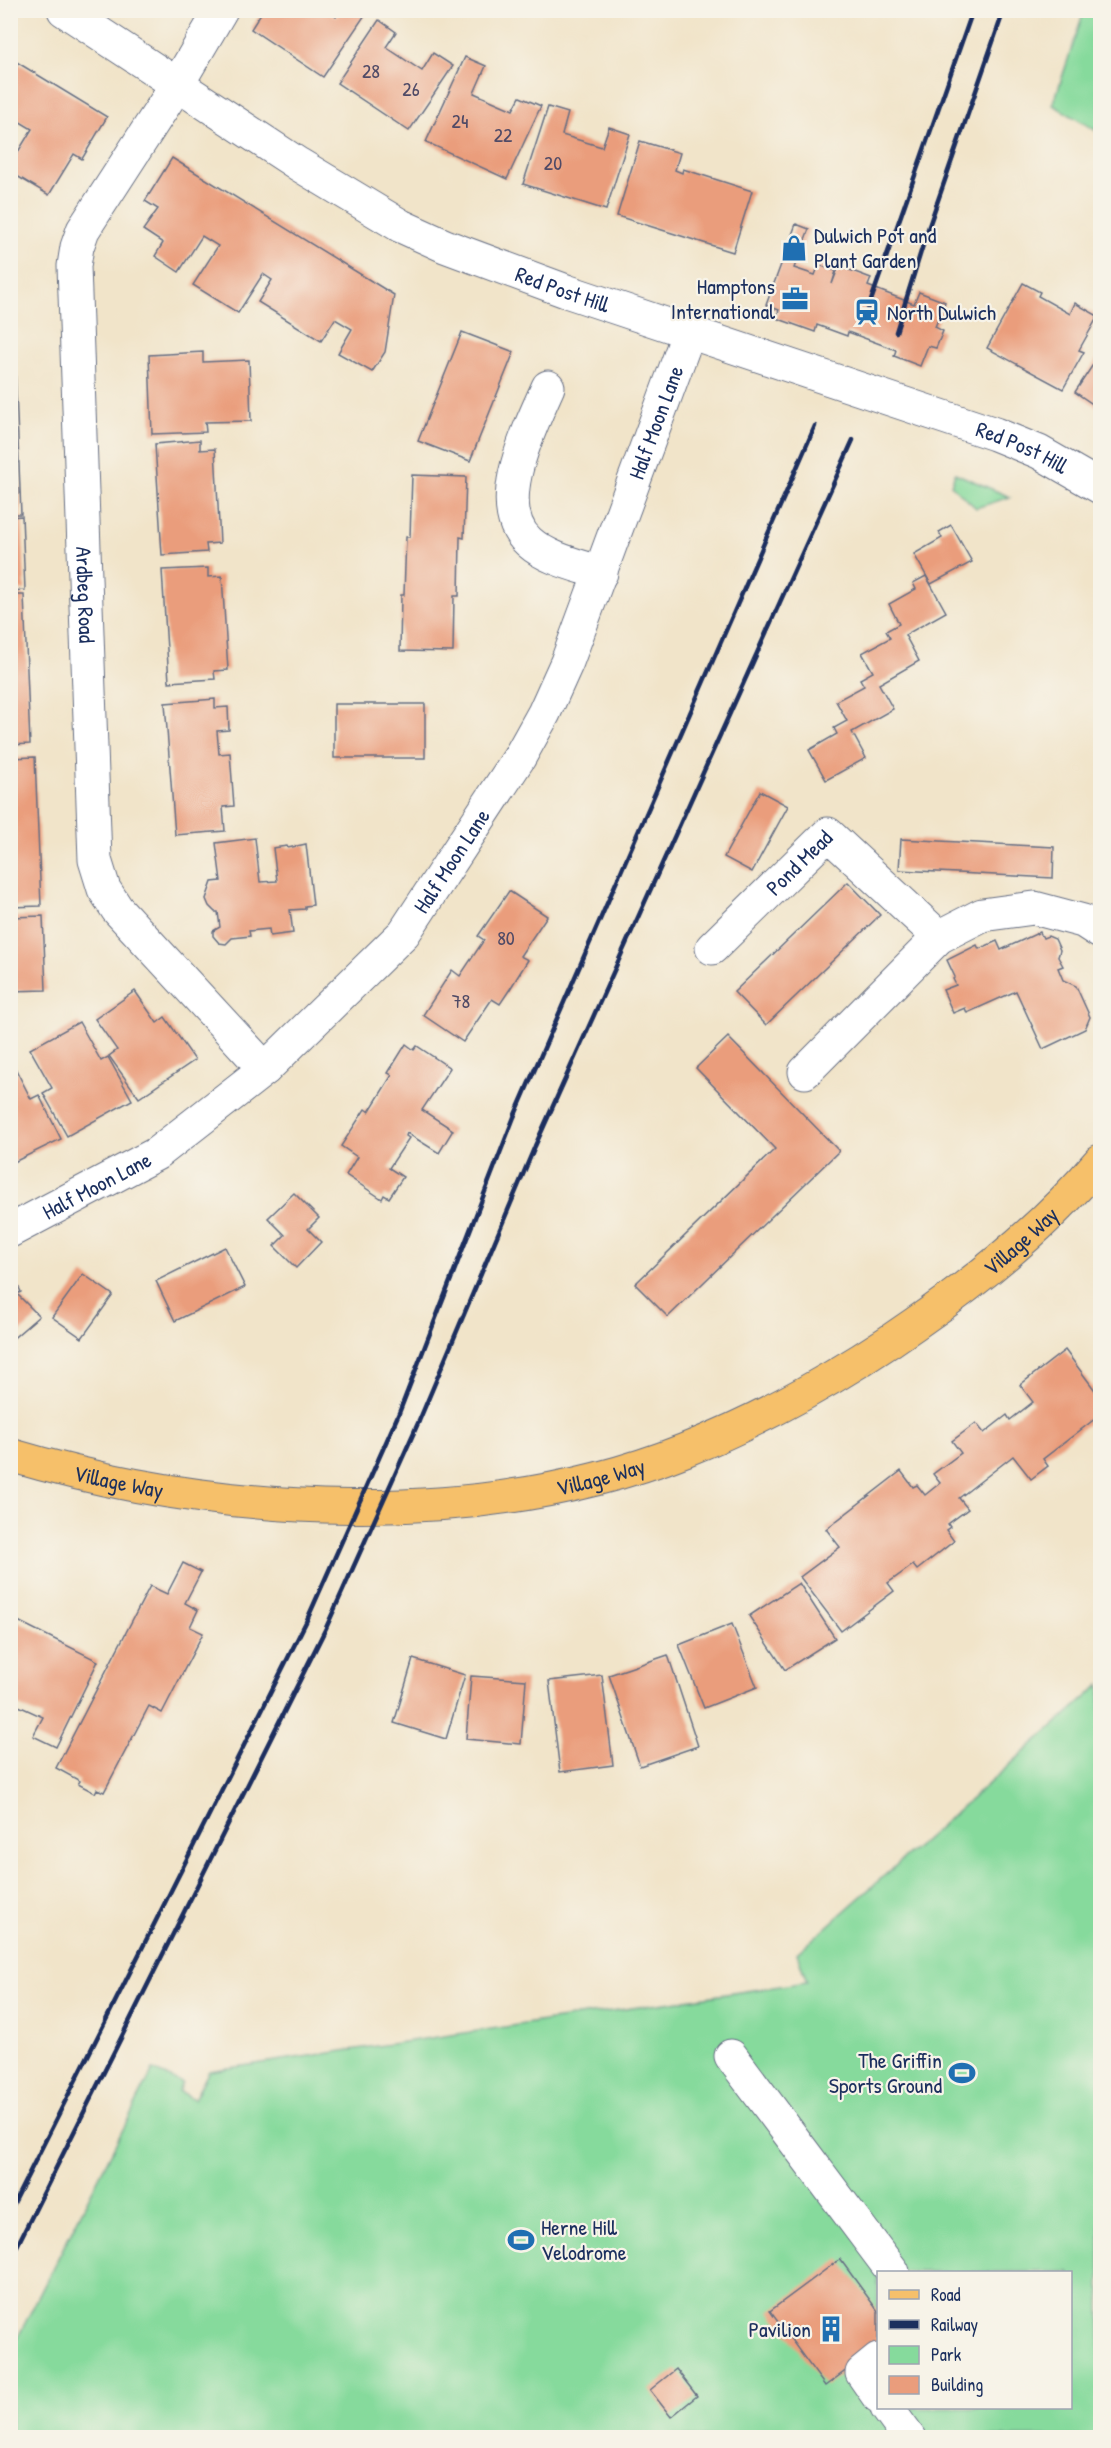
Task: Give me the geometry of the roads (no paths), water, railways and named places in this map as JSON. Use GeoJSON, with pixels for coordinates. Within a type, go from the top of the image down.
{"type":"FeatureCollection","features":[{"type":"Feature","properties":{"kind":"main road","name":"Village Way"},"geometry":{"type":"LineString","coordinates":[[10,1455],[174,1493],[306,1506],[416,1504],[479,1499],[538,1491],[592,1479],[685,1450],[810,1390],[854,1364],[894,1339],[989,1270],[1041,1224],[1101,1161]]}},
{"type":"Feature","properties":{"kind":"street","name":"Red Post Hill"},"geometry":{"type":"LineString","coordinates":[[64,10],[121,50],[298,165],[401,226],[478,259],[995,434],[1039,452],[1101,487]]}},
{"type":"Feature","properties":{"kind":"street","name":"Ardbeg Road"},"geometry":{"type":"LineString","coordinates":[[221,10],[177,85],[83,230],[74,266],[95,860],[104,889],[117,909],[265,1069]]}},
{"type":"Feature","properties":{"kind":"street","name":"Half Moon Lane"},"geometry":{"type":"LineString","coordinates":[[10,1232],[156,1154],[265,1069],[404,933],[519,758],[539,722],[567,662],[689,332]]}},
{"type":"Feature","properties":{"kind":"street"},"geometry":{"type":"LineString","coordinates":[[548,387],[521,453],[513,495],[513,517],[519,530],[530,544],[554,557],[601,573]]}},
{"type":"Feature","properties":{"kind":"street","name":"Pond Mead"},"geometry":{"type":"LineString","coordinates":[[712,948],[828,834],[939,937]]}},
{"type":"Feature","properties":{"kind":"street"},"geometry":{"type":"LineString","coordinates":[[804,1072],[939,937],[982,915],[1034,908],[1083,921],[1101,932]]}},
{"type":"Feature","properties":{"kind":"street"},"geometry":{"type":"LineString","coordinates":[[731,2056],[892,2271]]}},
{"type":"Feature","properties":{"kind":"street"},"geometry":{"type":"LineString","coordinates":[[877,2362],[862,2373],[877,2393]]}},
{"type":"Feature","properties":{"kind":"street"},"geometry":{"type":"LineString","coordinates":[[888,2409],[909,2438]]}},
{"type":"Feature","properties":{"kind":"railway"},"geometry":{"type":"LineString","coordinates":[[867,312],[973,10]]}},
{"type":"Feature","properties":{"kind":"railway"},"geometry":{"type":"LineString","coordinates":[[896,332],[928,229],[1004,10]]}},
{"type":"Feature","properties":{"kind":"railway"},"geometry":{"type":"LineString","coordinates":[[10,2211],[306,1622],[399,1413],[514,1117],[815,426]]}},
{"type":"Feature","properties":{"kind":"railway"},"geometry":{"type":"LineString","coordinates":[[10,2260],[326,1628],[419,1421],[535,1146],[853,440]]}},
{"type":"Feature","properties":{"kind":"place","name":"Dulwich Pot and Plant Garden"},"geometry":{"type":"Point","coordinates":[794,248]}},
{"type":"Feature","properties":{"kind":"place","name":"Hamptons International"},"geometry":{"type":"Point","coordinates":[795,299]}},
{"type":"Feature","properties":{"kind":"place","name":"North Dulwich"},"geometry":{"type":"Point","coordinates":[867,312]}},
{"type":"Feature","properties":{"kind":"place","name":"The Griffin Sports Ground"},"geometry":{"type":"Point","coordinates":[962,2073]}},
{"type":"Feature","properties":{"kind":"place","name":"Herne Hill Velodrome"},"geometry":{"type":"Point","coordinates":[521,2240]}},
{"type":"Feature","properties":{"kind":"place","name":"Pavilion"},"geometry":{"type":"Point","coordinates":[831,2329]}}]}
